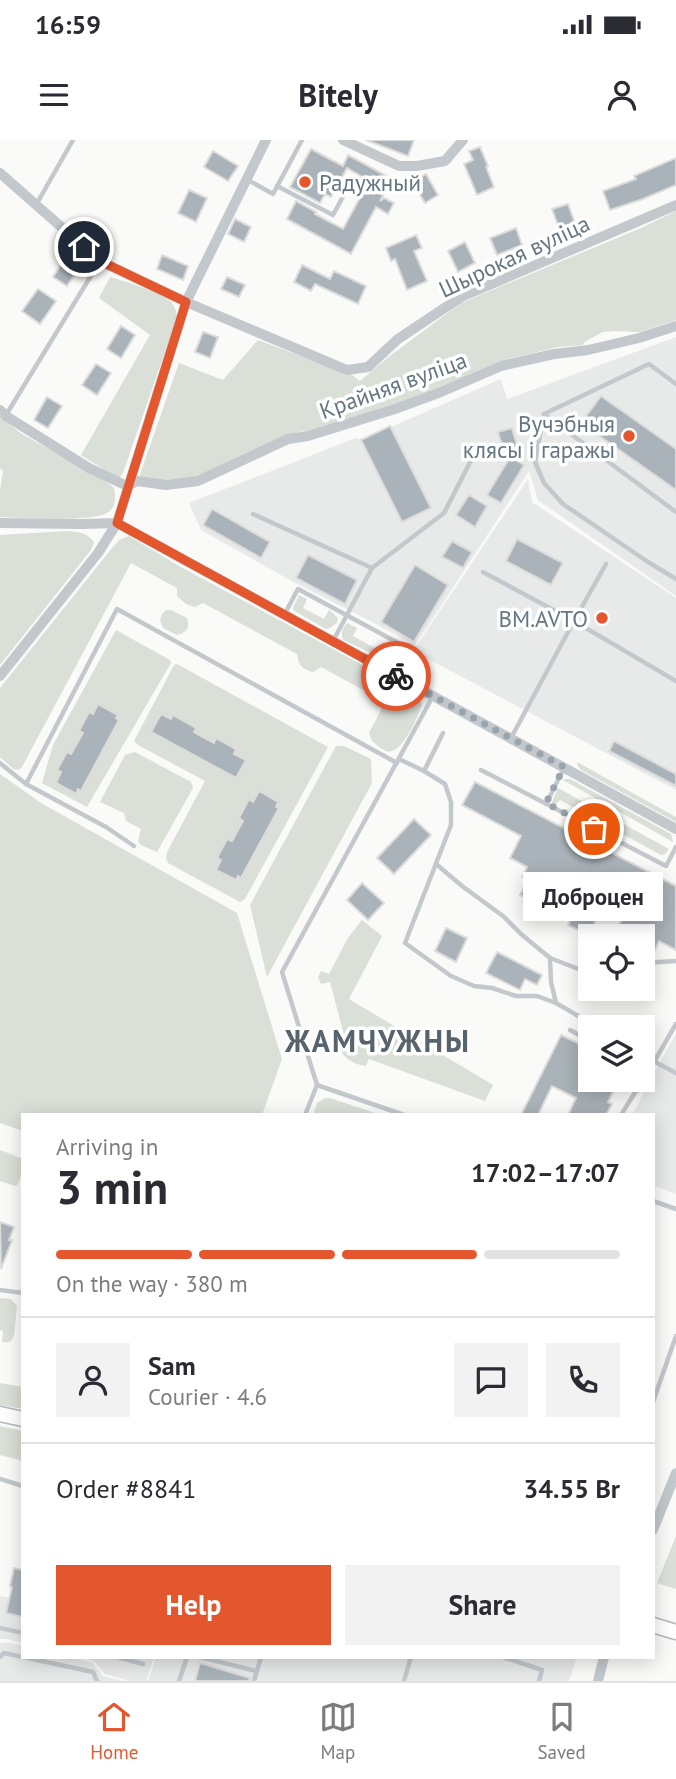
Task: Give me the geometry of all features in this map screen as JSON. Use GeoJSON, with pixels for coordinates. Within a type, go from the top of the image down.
{"type":"FeatureCollection","features":[{"type":"Feature","properties":{"kind":"street"},"geometry":{"type":"LineString","coordinates":[[0,677],[98,553],[117,523],[186,302],[266,140]]}},
{"type":"Feature","properties":{"kind":"street"},"geometry":{"type":"LineString","coordinates":[[343,140],[398,166],[445,161],[463,140]]}},
{"type":"Feature","properties":{"kind":"street","name":"Шырокая вуліца"},"geometry":{"type":"LineString","coordinates":[[0,173],[100,261],[186,302],[347,370],[368,367],[398,339],[461,297],[676,205]]}},
{"type":"Feature","properties":{"kind":"street","name":"Крайняя вуліца"},"geometry":{"type":"LineString","coordinates":[[127,486],[137,481],[166,485],[198,481],[288,439],[308,436],[395,409],[501,366],[554,354],[588,350],[676,326]]}},
{"type":"Feature","properties":{"kind":"street"},"geometry":{"type":"LineString","coordinates":[[3,413],[89,468],[127,486]]}},
{"type":"Feature","properties":{"kind":"street"},"geometry":{"type":"LineString","coordinates":[[0,523],[117,523],[676,829]]}},
{"type":"Feature","properties":{"kind":"street"},"geometry":{"type":"LineString","coordinates":[[0,1414],[21,1419]]}},
{"type":"Feature","properties":{"kind":"street"},"geometry":{"type":"LineString","coordinates":[[655,1525],[676,1473]]}},
{"type":"Feature","properties":{"kind":"street"},"geometry":{"type":"LineString","coordinates":[[655,1626],[676,1632]]}},
{"type":"Feature","properties":{"kind":"street"},"geometry":{"type":"LineString","coordinates":[[598,1681],[604,1659]]}},
{"type":"Feature","properties":{"kind":"lane"},"geometry":{"type":"LineString","coordinates":[[36,205],[73,140]]}},
{"type":"Feature","properties":{"kind":"lane"},"geometry":{"type":"LineString","coordinates":[[247,179],[273,194],[302,140]]}},
{"type":"Feature","properties":{"kind":"lane"},"geometry":{"type":"LineString","coordinates":[[277,186],[333,215],[353,178]]}},
{"type":"Feature","properties":{"kind":"lane"},"geometry":{"type":"LineString","coordinates":[[3,413],[100,261]]}},
{"type":"Feature","properties":{"kind":"lane"},"geometry":{"type":"LineString","coordinates":[[544,414],[649,364],[676,384]]}},
{"type":"Feature","properties":{"kind":"lane"},"geometry":{"type":"LineString","coordinates":[[544,414],[676,512]]}},
{"type":"Feature","properties":{"kind":"lane"},"geometry":{"type":"LineString","coordinates":[[544,414],[535,462],[544,483],[563,504],[676,579]]}},
{"type":"Feature","properties":{"kind":"lane"},"geometry":{"type":"LineString","coordinates":[[332,642],[372,568],[444,513],[479,444]]}},
{"type":"Feature","properties":{"kind":"lane"},"geometry":{"type":"LineString","coordinates":[[253,514],[372,568]]}},
{"type":"Feature","properties":{"kind":"lane"},"geometry":{"type":"LineString","coordinates":[[510,738],[606,564]]}},
{"type":"Feature","properties":{"kind":"lane"},"geometry":{"type":"LineString","coordinates":[[483,572],[676,681]]}},
{"type":"Feature","properties":{"kind":"lane"},"geometry":{"type":"LineString","coordinates":[[284,615],[298,589],[348,615],[402,645],[388,671]]}},
{"type":"Feature","properties":{"kind":"lane"},"geometry":{"type":"LineString","coordinates":[[26,784],[117,609],[445,784],[451,802],[451,825],[405,943],[450,976],[474,986],[492,988],[516,996],[537,996],[578,1016]]}},
{"type":"Feature","properties":{"kind":"lane"},"geometry":{"type":"LineString","coordinates":[[306,1113],[317,1085],[282,972],[432,696]]}},
{"type":"Feature","properties":{"kind":"lane"},"geometry":{"type":"LineString","coordinates":[[424,771],[443,733]]}},
{"type":"Feature","properties":{"kind":"lane"},"geometry":{"type":"LineString","coordinates":[[0,763],[26,784],[106,827],[134,846]]}},
{"type":"Feature","properties":{"kind":"lane"},"geometry":{"type":"LineString","coordinates":[[546,803],[564,767]]}},
{"type":"Feature","properties":{"kind":"lane"},"geometry":{"type":"LineString","coordinates":[[481,770],[666,866],[676,847]]}},
{"type":"Feature","properties":{"kind":"lane"},"geometry":{"type":"LineString","coordinates":[[436,864],[503,916],[550,958],[578,969]]}},
{"type":"Feature","properties":{"kind":"lane"},"geometry":{"type":"LineString","coordinates":[[550,958],[551,982],[556,1003]]}},
{"type":"Feature","properties":{"kind":"lane"},"geometry":{"type":"LineString","coordinates":[[655,962],[676,961]]}},
{"type":"Feature","properties":{"kind":"lane"},"geometry":{"type":"LineString","coordinates":[[655,1060],[676,1024]]}},
{"type":"Feature","properties":{"kind":"lane"},"geometry":{"type":"LineString","coordinates":[[570,1030],[578,1034]]}},
{"type":"Feature","properties":{"kind":"lane"},"geometry":{"type":"LineString","coordinates":[[655,1062],[676,1073]]}},
{"type":"Feature","properties":{"kind":"lane"},"geometry":{"type":"LineString","coordinates":[[317,1085],[398,1113]]}},
{"type":"Feature","properties":{"kind":"lane"},"geometry":{"type":"LineString","coordinates":[[622,1113],[635,1092]]}},
{"type":"Feature","properties":{"kind":"lane"},"geometry":{"type":"LineString","coordinates":[[655,1202],[676,1209]]}},
{"type":"Feature","properties":{"kind":"lane"},"geometry":{"type":"LineString","coordinates":[[0,1290],[21,1293]]}},
{"type":"Feature","properties":{"kind":"lane"},"geometry":{"type":"LineString","coordinates":[[655,1396],[676,1336]]}},
{"type":"Feature","properties":{"kind":"lane"},"geometry":{"type":"LineString","coordinates":[[0,1479],[21,1485]]}},
{"type":"Feature","properties":{"kind":"lane"},"geometry":{"type":"LineString","coordinates":[[0,1628],[21,1633]]}},
{"type":"Feature","properties":{"kind":"lane"},"geometry":{"type":"LineString","coordinates":[[0,1657],[4,1653],[21,1657]]}},
{"type":"Feature","properties":{"kind":"lane"},"geometry":{"type":"LineString","coordinates":[[32,1659],[93,1672],[97,1681]]}},
{"type":"Feature","properties":{"kind":"lane"},"geometry":{"type":"LineString","coordinates":[[125,1659],[143,1664]]}},
{"type":"Feature","properties":{"kind":"lane"},"geometry":{"type":"LineString","coordinates":[[180,1681],[186,1659]]}},
{"type":"Feature","properties":{"kind":"lane"},"geometry":{"type":"LineString","coordinates":[[208,1659],[256,1671]]}},
{"type":"Feature","properties":{"kind":"lane"},"geometry":{"type":"LineString","coordinates":[[254,1681],[260,1659]]}},
{"type":"Feature","properties":{"kind":"lane"},"geometry":{"type":"LineString","coordinates":[[404,1681],[410,1659]]}},
{"type":"Feature","properties":{"kind":"lane"},"geometry":{"type":"LineString","coordinates":[[509,1659],[542,1670],[539,1681]]}},
{"type":"Feature","properties":{"kind":"shaded area"},"geometry":{"type":"Polygon","coordinates":[[[676,211],[676,320],[640,332],[603,332],[582,345],[558,347],[500,361],[394,404],[307,432],[283,436],[196,478],[163,480],[139,477],[179,363],[223,380],[258,340],[352,375],[360,381],[461,303],[676,211]]]}},
{"type":"Feature","properties":{"kind":"shaded area"},"geometry":{"type":"Polygon","coordinates":[[[110,277],[165,298],[173,305],[177,317],[120,477],[81,455],[150,335],[99,298],[110,277]]]}},
{"type":"Feature","properties":{"kind":"shaded area"},"geometry":{"type":"Polygon","coordinates":[[[676,337],[676,596],[538,500],[529,471],[415,646],[201,530],[189,503],[356,438],[361,440],[501,379],[507,399],[676,337]]]}},
{"type":"Feature","properties":{"kind":"shaded area"},"geometry":{"type":"Polygon","coordinates":[[[0,417],[22,434],[114,488],[112,508],[107,513],[87,518],[0,517],[3,471],[0,468],[0,417]]]}},
{"type":"Feature","properties":{"kind":"shaded area"},"geometry":{"type":"Polygon","coordinates":[[[528,479],[532,502],[676,598],[676,790],[413,651],[528,479]]]}},
{"type":"Feature","properties":{"kind":"shaded area"},"geometry":{"type":"Polygon","coordinates":[[[68,531],[89,537],[94,542],[91,550],[0,665],[0,535],[68,531]]]}},
{"type":"Feature","properties":{"kind":"shaded area"},"geometry":{"type":"Polygon","coordinates":[[[129,536],[179,566],[418,695],[422,706],[403,742],[398,748],[386,751],[372,741],[369,733],[385,702],[321,667],[313,672],[303,668],[297,654],[203,603],[195,607],[186,604],[177,596],[177,588],[131,563],[22,767],[19,770],[13,769],[0,757],[0,688],[112,548],[119,540],[129,536]]]}},
{"type":"Feature","properties":{"kind":"shaded area"},"geometry":{"type":"Polygon","coordinates":[[[299,595],[307,599],[303,608],[324,619],[329,610],[338,618],[337,623],[326,629],[294,611],[299,595]]]}},
{"type":"Feature","properties":{"kind":"shaded area"},"geometry":{"type":"Polygon","coordinates":[[[166,610],[187,618],[188,627],[185,631],[177,635],[163,628],[160,620],[166,610]]]}},
{"type":"Feature","properties":{"kind":"shaded area"},"geometry":{"type":"Polygon","coordinates":[[[347,623],[357,628],[353,636],[380,651],[385,644],[392,649],[392,653],[386,660],[343,640],[342,631],[347,623]]]}},
{"type":"Feature","properties":{"kind":"shaded area"},"geometry":{"type":"Polygon","coordinates":[[[116,630],[171,663],[87,807],[42,783],[53,745],[116,630]]]}},
{"type":"Feature","properties":{"kind":"shaded area"},"geometry":{"type":"Polygon","coordinates":[[[177,664],[328,747],[245,899],[240,902],[168,863],[167,852],[205,781],[134,741],[174,665],[177,664]]]}},
{"type":"Feature","properties":{"kind":"shaded area"},"geometry":{"type":"Polygon","coordinates":[[[336,746],[344,746],[371,759],[372,783],[267,977],[250,905],[336,746]]]}},
{"type":"Feature","properties":{"kind":"shaded area"},"geometry":{"type":"Polygon","coordinates":[[[135,752],[191,782],[193,788],[157,852],[141,845],[138,841],[141,829],[126,821],[124,813],[100,802],[125,755],[135,752]]]}},
{"type":"Feature","properties":{"kind":"shaded area"},"geometry":{"type":"Polygon","coordinates":[[[577,762],[676,817],[676,822],[581,770],[577,762]]]}},
{"type":"Feature","properties":{"kind":"shaded area"},"geometry":{"type":"Polygon","coordinates":[[[0,774],[41,803],[237,913],[282,1059],[263,1113],[21,1113],[21,1130],[0,1123],[0,774]]]}},
{"type":"Feature","properties":{"kind":"shaded area"},"geometry":{"type":"Polygon","coordinates":[[[570,779],[671,834],[673,842],[563,780],[570,779]]]}},
{"type":"Feature","properties":{"kind":"shaded area"},"geometry":{"type":"Polygon","coordinates":[[[558,788],[669,849],[661,855],[560,800],[554,806],[552,802],[558,788]]]}},
{"type":"Feature","properties":{"kind":"shaded area"},"geometry":{"type":"Polygon","coordinates":[[[362,920],[382,936],[349,999],[493,1085],[485,1101],[369,1059],[366,1066],[360,1065],[350,1061],[342,1053],[338,1037],[344,1035],[330,982],[321,984],[318,977],[321,971],[329,974],[348,938],[362,920]]]}},
{"type":"Feature","properties":{"kind":"shaded area"},"geometry":{"type":"Polygon","coordinates":[[[676,1033],[676,1194],[655,1186],[655,1113],[633,1113],[644,1092],[655,1092],[655,1072],[676,1033]]]}},
{"type":"Feature","properties":{"kind":"shaded area"},"geometry":{"type":"Polygon","coordinates":[[[330,1098],[375,1113],[314,1113],[317,1103],[330,1098]]]}},
{"type":"Feature","properties":{"kind":"shaded area"},"geometry":{"type":"Polygon","coordinates":[[[0,1150],[21,1158],[21,1176],[17,1186],[0,1181],[0,1150]]]}},
{"type":"Feature","properties":{"kind":"shaded area"},"geometry":{"type":"Polygon","coordinates":[[[0,1298],[11,1299],[17,1306],[14,1336],[8,1342],[2,1342],[0,1298]]]}},
{"type":"Feature","properties":{"kind":"shaded area"},"geometry":{"type":"Polygon","coordinates":[[[0,1383],[21,1387],[21,1409],[0,1405],[0,1383]]]}},
{"type":"Feature","properties":{"kind":"shaded area"},"geometry":{"type":"Polygon","coordinates":[[[0,1426],[21,1431],[21,1460],[0,1455],[0,1426]]]}},
{"type":"Feature","properties":{"kind":"shaded area"},"geometry":{"type":"Polygon","coordinates":[[[676,1536],[676,1589],[657,1583],[676,1536]]]}},
{"type":"Feature","properties":{"kind":"shaded area"},"geometry":{"type":"Polygon","coordinates":[[[0,1596],[21,1600],[21,1642],[0,1639],[0,1596]]]}},
{"type":"Feature","properties":{"kind":"shaded area"},"geometry":{"type":"Polygon","coordinates":[[[0,1643],[21,1646],[21,1659],[77,1659],[93,1663],[102,1676],[124,1681],[0,1681],[0,1643]]]}},
{"type":"Feature","properties":{"kind":"shaded area"},"geometry":{"type":"Polygon","coordinates":[[[87,1659],[153,1659],[146,1681],[129,1681],[105,1674],[94,1661],[87,1659]]]}},
{"type":"Feature","properties":{"kind":"shaded area"},"geometry":{"type":"Polygon","coordinates":[[[155,1659],[576,1659],[569,1681],[148,1681],[155,1659]]]}},
{"type":"Feature","properties":{"kind":"building"},"geometry":{"type":"Polygon","coordinates":[[[366,140],[414,140],[408,156],[366,140]]]}},
{"type":"Feature","properties":{"kind":"building"},"geometry":{"type":"Polygon","coordinates":[[[480,147],[494,187],[477,195],[464,164],[473,160],[469,151],[480,147]]]}},
{"type":"Feature","properties":{"kind":"building"},"geometry":{"type":"Polygon","coordinates":[[[311,149],[343,166],[348,155],[392,179],[380,201],[384,198],[394,203],[388,214],[376,207],[351,254],[287,219],[296,201],[343,229],[369,181],[347,168],[331,197],[325,194],[320,203],[290,187],[311,149]]]}},
{"type":"Feature","properties":{"kind":"building"},"geometry":{"type":"Polygon","coordinates":[[[213,151],[238,166],[228,181],[204,167],[213,151]]]}},
{"type":"Feature","properties":{"kind":"building"},"geometry":{"type":"Polygon","coordinates":[[[676,158],[676,185],[610,210],[603,191],[636,179],[634,176],[676,158]]]}},
{"type":"Feature","properties":{"kind":"building"},"geometry":{"type":"Polygon","coordinates":[[[426,174],[438,195],[425,203],[412,182],[426,174]]]}},
{"type":"Feature","properties":{"kind":"building"},"geometry":{"type":"Polygon","coordinates":[[[189,190],[207,198],[196,222],[178,213],[189,190]]]}},
{"type":"Feature","properties":{"kind":"building"},"geometry":{"type":"Polygon","coordinates":[[[568,204],[576,226],[560,231],[552,209],[568,204]]]}},
{"type":"Feature","properties":{"kind":"building"},"geometry":{"type":"Polygon","coordinates":[[[235,219],[251,227],[244,242],[228,234],[235,219]]]}},
{"type":"Feature","properties":{"kind":"building"},"geometry":{"type":"Polygon","coordinates":[[[516,228],[522,245],[497,255],[490,238],[516,228]]]}},
{"type":"Feature","properties":{"kind":"building"},"geometry":{"type":"Polygon","coordinates":[[[416,235],[422,248],[414,251],[427,281],[407,290],[395,259],[391,261],[386,248],[416,235]]]}},
{"type":"Feature","properties":{"kind":"building"},"geometry":{"type":"Polygon","coordinates":[[[465,242],[475,263],[458,272],[448,251],[465,242]]]}},
{"type":"Feature","properties":{"kind":"building"},"geometry":{"type":"Polygon","coordinates":[[[162,255],[188,266],[183,280],[157,269],[162,255]]]}},
{"type":"Feature","properties":{"kind":"building"},"geometry":{"type":"Polygon","coordinates":[[[67,256],[81,265],[67,286],[53,277],[67,256]]]}},
{"type":"Feature","properties":{"kind":"building"},"geometry":{"type":"Polygon","coordinates":[[[302,265],[330,279],[334,271],[366,286],[358,304],[315,284],[311,291],[294,282],[302,265]]]}},
{"type":"Feature","properties":{"kind":"building"},"geometry":{"type":"Polygon","coordinates":[[[227,277],[245,285],[239,297],[221,289],[227,277]]]}},
{"type":"Feature","properties":{"kind":"building"},"geometry":{"type":"Polygon","coordinates":[[[38,289],[56,301],[40,324],[22,311],[38,289]]]}},
{"type":"Feature","properties":{"kind":"building"},"geometry":{"type":"Polygon","coordinates":[[[121,326],[135,335],[121,358],[107,349],[121,326]]]}},
{"type":"Feature","properties":{"kind":"building"},"geometry":{"type":"Polygon","coordinates":[[[203,332],[218,337],[210,358],[195,352],[203,332]]]}},
{"type":"Feature","properties":{"kind":"building"},"geometry":{"type":"Polygon","coordinates":[[[96,364],[111,373],[97,395],[82,385],[96,364]]]}},
{"type":"Feature","properties":{"kind":"building","name":"Вучэбныя клясы і гаражы"},"geometry":{"type":"Polygon","coordinates":[[[601,396],[676,449],[676,490],[581,423],[601,396]]]}},
{"type":"Feature","properties":{"kind":"building"},"geometry":{"type":"Polygon","coordinates":[[[47,397],[62,406],[48,428],[34,420],[47,397]]]}},
{"type":"Feature","properties":{"kind":"building"},"geometry":{"type":"Polygon","coordinates":[[[390,426],[431,508],[402,522],[361,440],[390,426]]]}},
{"type":"Feature","properties":{"kind":"building"},"geometry":{"type":"Polygon","coordinates":[[[512,428],[518,449],[504,453],[498,432],[512,428]]]}},
{"type":"Feature","properties":{"kind":"building"},"geometry":{"type":"Polygon","coordinates":[[[510,457],[524,465],[501,503],[487,495],[510,457]]]}},
{"type":"Feature","properties":{"kind":"building"},"geometry":{"type":"Polygon","coordinates":[[[469,495],[487,506],[475,527],[456,515],[469,495]]]}},
{"type":"Feature","properties":{"kind":"building"},"geometry":{"type":"Polygon","coordinates":[[[212,509],[270,542],[261,558],[203,525],[212,509]]]}},
{"type":"Feature","properties":{"kind":"building"},"geometry":{"type":"Polygon","coordinates":[[[517,539],[563,563],[551,585],[506,561],[517,539]]]}},
{"type":"Feature","properties":{"kind":"building"},"geometry":{"type":"Polygon","coordinates":[[[452,541],[472,552],[463,568],[442,557],[452,541]]]}},
{"type":"Feature","properties":{"kind":"building"},"geometry":{"type":"Polygon","coordinates":[[[308,555],[357,580],[345,604],[296,578],[308,555]]]}},
{"type":"Feature","properties":{"kind":"building"},"geometry":{"type":"Polygon","coordinates":[[[415,565],[448,585],[414,642],[381,622],[415,565]]]}},
{"type":"Feature","properties":{"kind":"building"},"geometry":{"type":"Polygon","coordinates":[[[98,704],[118,715],[116,718],[119,720],[81,791],[78,789],[76,794],[56,783],[61,772],[57,770],[67,752],[71,754],[83,733],[79,731],[89,712],[93,714],[98,704]]]}},
{"type":"Feature","properties":{"kind":"building"},"geometry":{"type":"Polygon","coordinates":[[[161,714],[171,719],[173,715],[196,728],[194,732],[214,743],[216,738],[236,749],[234,754],[246,760],[236,778],[151,732],[161,714]]]}},
{"type":"Feature","properties":{"kind":"building"},"geometry":{"type":"Polygon","coordinates":[[[614,741],[676,774],[676,786],[609,751],[614,741]]]}},
{"type":"Feature","properties":{"kind":"building"},"geometry":{"type":"Polygon","coordinates":[[[475,782],[676,886],[676,950],[659,941],[655,950],[655,924],[619,924],[627,910],[607,899],[594,924],[578,924],[578,930],[568,925],[570,921],[520,895],[528,880],[522,877],[527,867],[510,858],[521,836],[462,805],[475,782]]]}},
{"type":"Feature","properties":{"kind":"building"},"geometry":{"type":"Polygon","coordinates":[[[259,791],[278,802],[276,807],[279,808],[241,878],[238,876],[236,880],[216,870],[221,860],[217,858],[227,839],[232,841],[243,821],[239,818],[249,799],[253,802],[259,791]]]}},
{"type":"Feature","properties":{"kind":"building"},"geometry":{"type":"Polygon","coordinates":[[[414,819],[431,835],[394,874],[377,858],[414,819]]]}},
{"type":"Feature","properties":{"kind":"building"},"geometry":{"type":"Polygon","coordinates":[[[362,883],[384,903],[368,920],[347,900],[362,883]]]}},
{"type":"Feature","properties":{"kind":"building"},"geometry":{"type":"Polygon","coordinates":[[[446,928],[467,938],[456,962],[435,951],[446,928]]]}},
{"type":"Feature","properties":{"kind":"building"},"geometry":{"type":"Polygon","coordinates":[[[497,952],[542,975],[537,985],[525,979],[520,990],[486,973],[497,952]]]}},
{"type":"Feature","properties":{"kind":"building"},"geometry":{"type":"Polygon","coordinates":[[[561,1035],[578,1043],[578,1092],[613,1092],[608,1102],[612,1104],[607,1113],[569,1113],[576,1098],[552,1086],[539,1113],[522,1113],[561,1035]]]}},
{"type":"Feature","properties":{"kind":"building"},"geometry":{"type":"Polygon","coordinates":[[[0,1222],[14,1227],[1,1269],[0,1222]]]}},
{"type":"Feature","properties":{"kind":"building"},"geometry":{"type":"Polygon","coordinates":[[[14,1568],[21,1570],[21,1617],[6,1613],[12,1587],[14,1568]]]}},
{"type":"Feature","properties":{"kind":"building"},"geometry":{"type":"Polygon","coordinates":[[[200,1663],[250,1678],[249,1681],[195,1681],[200,1663]]]}},
{"type":"Feature","properties":{"kind":"way so far"},"geometry":{"type":"LineString","coordinates":[[396,676],[564,767],[546,803],[594,829]]}},
{"type":"Feature","properties":{"kind":"place","name":"Радужный"},"geometry":{"type":"Point","coordinates":[305,182]}},
{"type":"Feature","properties":{"kind":"place","name":"Вучэбныя клясы і гаражы"},"geometry":{"type":"Point","coordinates":[629,436]}},
{"type":"Feature","properties":{"kind":"place","name":"BM.AVTO"},"geometry":{"type":"Point","coordinates":[602,618]}},
{"type":"Feature","properties":{"kind":"place","name":"Доброцен"},"geometry":{"type":"Point","coordinates":[594,829]}},
{"type":"Feature","properties":{"kind":"district","name":"ЖАМЧУЖНЫ"},"geometry":{"type":"Point","coordinates":[378,1040]}},
{"type":"Feature","properties":{"kind":"route"},"geometry":{"type":"LineString","coordinates":[[84,247],[100,261],[186,302],[117,523],[396,676]]}}]}
